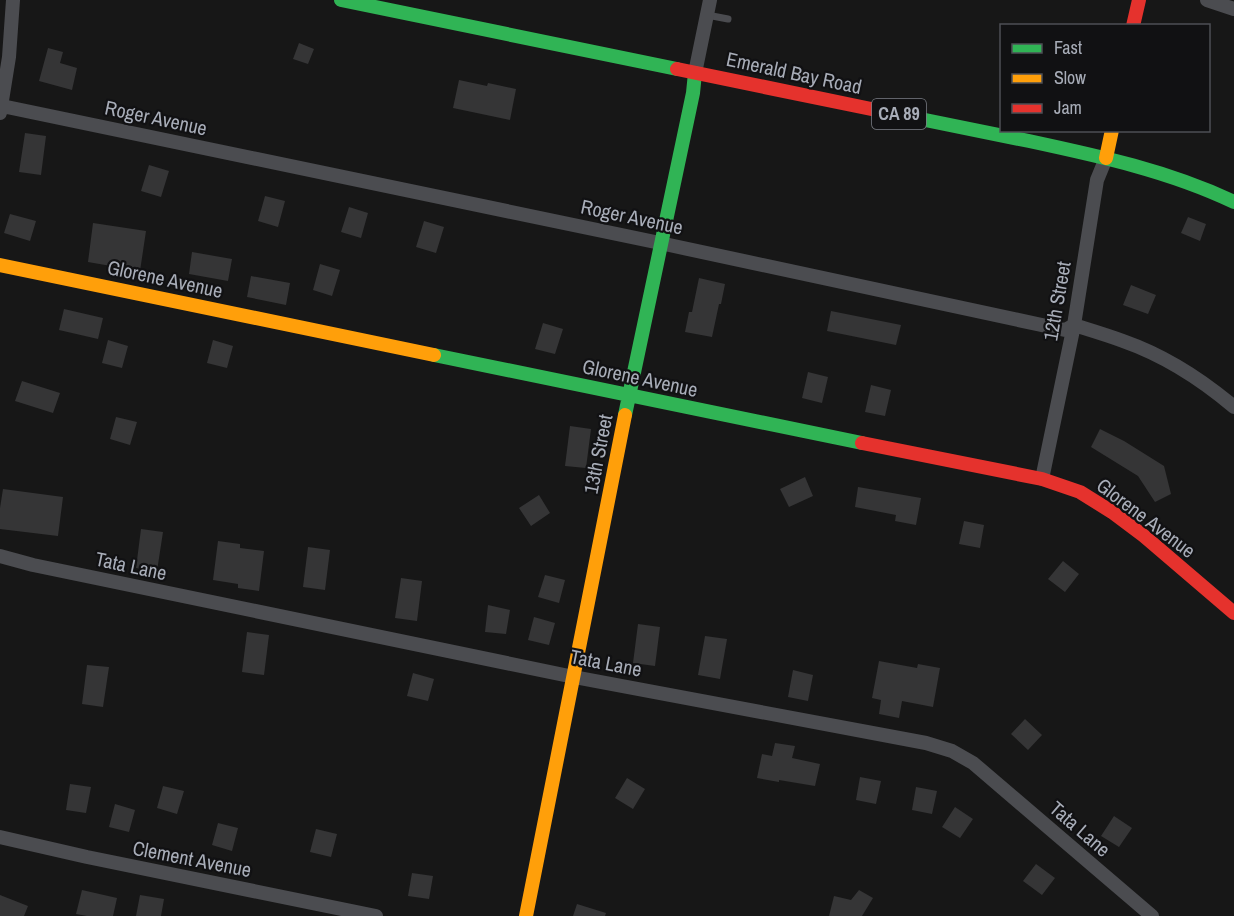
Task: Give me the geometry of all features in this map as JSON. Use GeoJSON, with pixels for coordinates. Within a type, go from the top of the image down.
{"type":"FeatureCollection","features":[{"type":"Feature","properties":{"kind":"street"},"geometry":{"type":"LineString","coordinates":[[1,110],[9,57],[13,0]]}},
{"type":"Feature","properties":{"kind":"street","name":"Emerald Bay Road"},"geometry":{"type":"LineString","coordinates":[[341,0],[1106,158],[1156,172],[1234,202]]}},
{"type":"Feature","properties":{"kind":"street","name":"13th Street"},"geometry":{"type":"LineString","coordinates":[[526,916],[710,0]]}},
{"type":"Feature","properties":{"kind":"street"},"geometry":{"type":"LineString","coordinates":[[1133,24],[1139,0]]}},
{"type":"Feature","properties":{"kind":"street"},"geometry":{"type":"LineString","coordinates":[[1207,0],[1234,9]]}},
{"type":"Feature","properties":{"kind":"street","name":"Roger Avenue"},"geometry":{"type":"LineString","coordinates":[[1,110],[660,243],[1065,330],[1074,325],[1124,341],[1173,363],[1234,407]]}},
{"type":"Feature","properties":{"kind":"street","name":"12th Street"},"geometry":{"type":"LineString","coordinates":[[1042,479],[1074,325],[1097,180],[1106,158],[1112,132]]}},
{"type":"Feature","properties":{"kind":"street","name":"Glorene Avenue"},"geometry":{"type":"LineString","coordinates":[[0,265],[1042,479],[1080,492],[1112,512],[1144,536],[1234,613]]}},
{"type":"Feature","properties":{"kind":"street","name":"Tata Lane"},"geometry":{"type":"LineString","coordinates":[[0,556],[33,565],[574,677],[926,743],[952,751],[973,763],[1152,916]]}},
{"type":"Feature","properties":{"kind":"street","name":"Clement Avenue"},"geometry":{"type":"LineString","coordinates":[[0,837],[376,916]]}},
{"type":"Feature","properties":{"kind":"lane"},"geometry":{"type":"LineString","coordinates":[[707,15],[728,20]]}},
{"type":"Feature","properties":{"kind":"building"},"geometry":{"type":"Polygon","coordinates":[[[299,43],[314,49],[308,64],[293,59],[299,43]]]}},
{"type":"Feature","properties":{"kind":"building"},"geometry":{"type":"Polygon","coordinates":[[[48,48],[63,52],[60,63],[77,68],[72,90],[39,81],[48,48]]]}},
{"type":"Feature","properties":{"kind":"building"},"geometry":{"type":"Polygon","coordinates":[[[459,80],[516,89],[510,120],[453,108],[459,80]]]}},
{"type":"Feature","properties":{"kind":"building"},"geometry":{"type":"Polygon","coordinates":[[[25,133],[46,136],[41,175],[19,172],[25,133]]]}},
{"type":"Feature","properties":{"kind":"building"},"geometry":{"type":"Polygon","coordinates":[[[149,165],[169,171],[161,197],[141,191],[149,165]]]}},
{"type":"Feature","properties":{"kind":"building"},"geometry":{"type":"Polygon","coordinates":[[[265,196],[285,201],[278,227],[258,221],[265,196]]]}},
{"type":"Feature","properties":{"kind":"building"},"geometry":{"type":"Polygon","coordinates":[[[349,207],[368,213],[361,238],[341,232],[349,207]]]}},
{"type":"Feature","properties":{"kind":"building"},"geometry":{"type":"Polygon","coordinates":[[[10,214],[36,221],[30,241],[4,233],[10,214]]]}},
{"type":"Feature","properties":{"kind":"building"},"geometry":{"type":"Polygon","coordinates":[[[1188,217],[1206,224],[1200,241],[1181,233],[1188,217]]]}},
{"type":"Feature","properties":{"kind":"building"},"geometry":{"type":"Polygon","coordinates":[[[424,221],[444,227],[436,253],[416,247],[424,221]]]}},
{"type":"Feature","properties":{"kind":"building"},"geometry":{"type":"Polygon","coordinates":[[[93,223],[146,231],[140,271],[88,262],[93,223]]]}},
{"type":"Feature","properties":{"kind":"building"},"geometry":{"type":"Polygon","coordinates":[[[192,252],[232,259],[228,281],[189,274],[192,252]]]}},
{"type":"Feature","properties":{"kind":"building"},"geometry":{"type":"Polygon","coordinates":[[[320,264],[340,270],[332,296],[313,290],[320,264]]]}},
{"type":"Feature","properties":{"kind":"building"},"geometry":{"type":"Polygon","coordinates":[[[251,276],[290,283],[286,305],[247,297],[251,276]]]}},
{"type":"Feature","properties":{"kind":"building"},"geometry":{"type":"Polygon","coordinates":[[[699,278],[725,284],[712,337],[685,332],[699,278]]]}},
{"type":"Feature","properties":{"kind":"building"},"geometry":{"type":"Polygon","coordinates":[[[1131,285],[1156,295],[1148,314],[1123,305],[1131,285]]]}},
{"type":"Feature","properties":{"kind":"building"},"geometry":{"type":"Polygon","coordinates":[[[64,309],[103,318],[98,339],[59,330],[64,309]]]}},
{"type":"Feature","properties":{"kind":"building"},"geometry":{"type":"Polygon","coordinates":[[[831,311],[901,325],[896,345],[827,331],[831,311]]]}},
{"type":"Feature","properties":{"kind":"building"},"geometry":{"type":"Polygon","coordinates":[[[543,323],[563,329],[555,354],[535,349],[543,323]]]}},
{"type":"Feature","properties":{"kind":"building"},"geometry":{"type":"Polygon","coordinates":[[[108,340],[128,346],[122,368],[102,363],[108,340]]]}},
{"type":"Feature","properties":{"kind":"building"},"geometry":{"type":"Polygon","coordinates":[[[213,340],[233,346],[227,368],[207,363],[213,340]]]}},
{"type":"Feature","properties":{"kind":"building"},"geometry":{"type":"Polygon","coordinates":[[[808,372],[828,377],[822,403],[802,398],[808,372]]]}},
{"type":"Feature","properties":{"kind":"building"},"geometry":{"type":"Polygon","coordinates":[[[22,381],[60,393],[53,413],[15,401],[22,381]]]}},
{"type":"Feature","properties":{"kind":"building"},"geometry":{"type":"Polygon","coordinates":[[[871,385],[891,390],[885,416],[865,412],[871,385]]]}},
{"type":"Feature","properties":{"kind":"building"},"geometry":{"type":"Polygon","coordinates":[[[116,417],[137,422],[130,445],[110,439],[116,417]]]}},
{"type":"Feature","properties":{"kind":"building"},"geometry":{"type":"Polygon","coordinates":[[[570,426],[591,429],[586,468],[565,466],[570,426]]]}},
{"type":"Feature","properties":{"kind":"building"},"geometry":{"type":"Polygon","coordinates":[[[1100,429],[1164,466],[1171,494],[1155,502],[1138,476],[1091,447],[1100,429]]]}},
{"type":"Feature","properties":{"kind":"building"},"geometry":{"type":"Polygon","coordinates":[[[805,477],[813,496],[789,507],[780,489],[805,477]]]}},
{"type":"Feature","properties":{"kind":"building"},"geometry":{"type":"Polygon","coordinates":[[[858,487],[921,498],[916,525],[895,521],[896,515],[855,507],[858,487]]]}},
{"type":"Feature","properties":{"kind":"building"},"geometry":{"type":"Polygon","coordinates":[[[3,489],[63,497],[58,536],[0,529],[3,489]]]}},
{"type":"Feature","properties":{"kind":"building"},"geometry":{"type":"Polygon","coordinates":[[[539,495],[550,513],[531,526],[519,508],[539,495]]]}},
{"type":"Feature","properties":{"kind":"building"},"geometry":{"type":"Polygon","coordinates":[[[964,521],[984,525],[980,548],[959,544],[964,521]]]}},
{"type":"Feature","properties":{"kind":"building"},"geometry":{"type":"Polygon","coordinates":[[[141,529],[163,532],[157,571],[136,568],[141,529]]]}},
{"type":"Feature","properties":{"kind":"building"},"geometry":{"type":"Polygon","coordinates":[[[218,541],[240,544],[240,548],[264,551],[259,591],[238,588],[238,584],[213,580],[218,541]]]}},
{"type":"Feature","properties":{"kind":"building"},"geometry":{"type":"Polygon","coordinates":[[[308,547],[330,550],[325,590],[303,587],[308,547]]]}},
{"type":"Feature","properties":{"kind":"building"},"geometry":{"type":"Polygon","coordinates":[[[1063,561],[1079,574],[1065,592],[1048,579],[1063,561]]]}},
{"type":"Feature","properties":{"kind":"building"},"geometry":{"type":"Polygon","coordinates":[[[545,575],[565,580],[559,603],[538,597],[545,575]]]}},
{"type":"Feature","properties":{"kind":"building"},"geometry":{"type":"Polygon","coordinates":[[[401,578],[422,581],[417,621],[395,618],[401,578]]]}},
{"type":"Feature","properties":{"kind":"building"},"geometry":{"type":"Polygon","coordinates":[[[488,605],[510,610],[506,634],[485,632],[488,605]]]}},
{"type":"Feature","properties":{"kind":"building"},"geometry":{"type":"Polygon","coordinates":[[[534,617],[555,623],[549,645],[528,640],[534,617]]]}},
{"type":"Feature","properties":{"kind":"building"},"geometry":{"type":"Polygon","coordinates":[[[638,624],[660,627],[655,666],[633,663],[638,624]]]}},
{"type":"Feature","properties":{"kind":"building"},"geometry":{"type":"Polygon","coordinates":[[[247,632],[269,635],[264,675],[242,672],[247,632]]]}},
{"type":"Feature","properties":{"kind":"building"},"geometry":{"type":"Polygon","coordinates":[[[705,636],[727,639],[720,679],[698,675],[705,636]]]}},
{"type":"Feature","properties":{"kind":"building"},"geometry":{"type":"Polygon","coordinates":[[[879,661],[917,668],[918,664],[940,668],[933,707],[902,701],[899,718],[879,714],[881,700],[872,698],[879,661]]]}},
{"type":"Feature","properties":{"kind":"building"},"geometry":{"type":"Polygon","coordinates":[[[87,665],[109,667],[103,707],[82,704],[87,665]]]}},
{"type":"Feature","properties":{"kind":"building"},"geometry":{"type":"Polygon","coordinates":[[[793,670],[813,675],[808,701],[788,697],[793,670]]]}},
{"type":"Feature","properties":{"kind":"building"},"geometry":{"type":"Polygon","coordinates":[[[413,673],[434,679],[428,701],[407,696],[413,673]]]}},
{"type":"Feature","properties":{"kind":"building"},"geometry":{"type":"Polygon","coordinates":[[[1025,719],[1042,735],[1028,750],[1011,734],[1025,719]]]}},
{"type":"Feature","properties":{"kind":"building"},"geometry":{"type":"Polygon","coordinates":[[[775,743],[795,746],[792,758],[820,764],[815,786],[757,778],[762,754],[772,756],[775,743]]]}},
{"type":"Feature","properties":{"kind":"building"},"geometry":{"type":"Polygon","coordinates":[[[860,777],[881,781],[876,804],[856,800],[860,777]]]}},
{"type":"Feature","properties":{"kind":"building"},"geometry":{"type":"Polygon","coordinates":[[[627,778],[645,789],[633,809],[615,798],[627,778]]]}},
{"type":"Feature","properties":{"kind":"building"},"geometry":{"type":"Polygon","coordinates":[[[70,784],[91,787],[86,813],[66,810],[70,784]]]}},
{"type":"Feature","properties":{"kind":"building"},"geometry":{"type":"Polygon","coordinates":[[[163,786],[184,791],[177,814],[157,808],[163,786]]]}},
{"type":"Feature","properties":{"kind":"building"},"geometry":{"type":"Polygon","coordinates":[[[916,787],[937,791],[932,814],[912,810],[916,787]]]}},
{"type":"Feature","properties":{"kind":"building"},"geometry":{"type":"Polygon","coordinates":[[[115,804],[135,810],[129,832],[109,827],[115,804]]]}},
{"type":"Feature","properties":{"kind":"building"},"geometry":{"type":"Polygon","coordinates":[[[955,807],[973,819],[960,838],[942,827],[955,807]]]}},
{"type":"Feature","properties":{"kind":"building"},"geometry":{"type":"Polygon","coordinates":[[[1114,816],[1132,828],[1119,847],[1101,836],[1114,816]]]}},
{"type":"Feature","properties":{"kind":"building"},"geometry":{"type":"Polygon","coordinates":[[[218,823],[238,828],[232,851],[212,845],[218,823]]]}},
{"type":"Feature","properties":{"kind":"building"},"geometry":{"type":"Polygon","coordinates":[[[316,829],[337,834],[331,857],[310,852],[316,829]]]}},
{"type":"Feature","properties":{"kind":"building"},"geometry":{"type":"Polygon","coordinates":[[[1036,864],[1055,878],[1042,895],[1023,881],[1036,864]]]}},
{"type":"Feature","properties":{"kind":"building"},"geometry":{"type":"Polygon","coordinates":[[[412,873],[433,876],[429,899],[408,896],[412,873]]]}},
{"type":"Feature","properties":{"kind":"building"},"geometry":{"type":"Polygon","coordinates":[[[82,890],[117,898],[113,916],[76,914],[82,890]]]}},
{"type":"Feature","properties":{"kind":"building"},"geometry":{"type":"Polygon","coordinates":[[[859,890],[873,898],[862,916],[829,916],[834,896],[851,900],[859,890]]]}},
{"type":"Feature","properties":{"kind":"building"},"geometry":{"type":"Polygon","coordinates":[[[0,895],[28,906],[24,916],[0,916],[0,895]]]}},
{"type":"Feature","properties":{"kind":"building"},"geometry":{"type":"Polygon","coordinates":[[[140,895],[164,899],[161,916],[136,916],[140,895]]]}},
{"type":"Feature","properties":{"kind":"building"},"geometry":{"type":"Polygon","coordinates":[[[577,904],[606,913],[605,916],[573,916],[577,904]]]}},
{"type":"Feature","properties":{"kind":"traffic: fast"},"geometry":{"type":"LineString","coordinates":[[341,0],[677,69]]}},
{"type":"Feature","properties":{"kind":"traffic: fast"},"geometry":{"type":"LineString","coordinates":[[625,415],[693,93],[695,73]]}},
{"type":"Feature","properties":{"kind":"traffic: fast"},"geometry":{"type":"LineString","coordinates":[[881,111],[1107,159],[1159,173],[1234,202]]}},
{"type":"Feature","properties":{"kind":"traffic: fast"},"geometry":{"type":"LineString","coordinates":[[434,355],[862,443]]}},
{"type":"Feature","properties":{"kind":"traffic: slow"},"geometry":{"type":"LineString","coordinates":[[1106,158],[1112,132]]}},
{"type":"Feature","properties":{"kind":"traffic: slow"},"geometry":{"type":"LineString","coordinates":[[0,265],[434,355]]}},
{"type":"Feature","properties":{"kind":"traffic: slow"},"geometry":{"type":"LineString","coordinates":[[526,916],[625,415]]}},
{"type":"Feature","properties":{"kind":"traffic: jam"},"geometry":{"type":"LineString","coordinates":[[1133,24],[1139,0]]}},
{"type":"Feature","properties":{"kind":"traffic: jam"},"geometry":{"type":"LineString","coordinates":[[677,69],[881,111]]}},
{"type":"Feature","properties":{"kind":"traffic: jam"},"geometry":{"type":"LineString","coordinates":[[862,443],[1042,479],[1080,492],[1144,536],[1234,613]]}}]}
